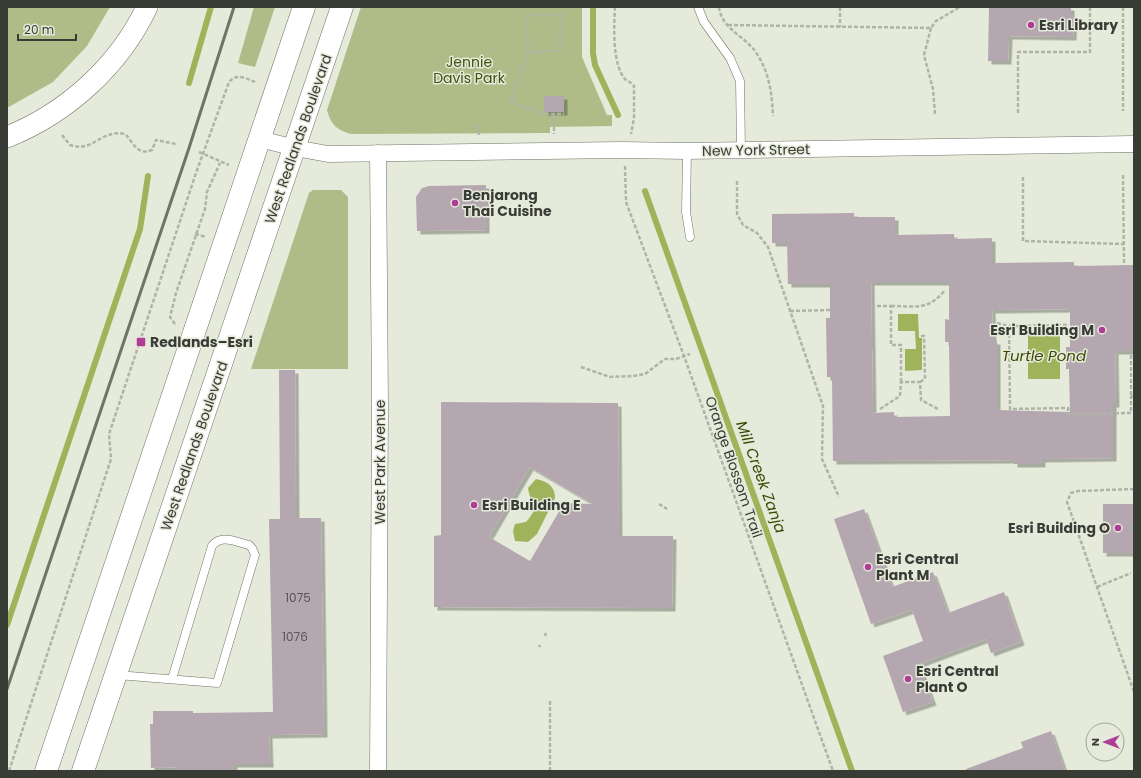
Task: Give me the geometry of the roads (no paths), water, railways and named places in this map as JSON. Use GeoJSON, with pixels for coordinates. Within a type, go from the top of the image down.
{"type":"FeatureCollection","features":[{"type":"Feature","properties":{"kind":"main road"},"geometry":{"type":"LineString","coordinates":[[46,771],[304,7]]}},
{"type":"Feature","properties":{"kind":"main road","name":"West Redlands Boulevard"},"geometry":{"type":"LineString","coordinates":[[83,771],[342,7]]}},
{"type":"Feature","properties":{"kind":"street"},"geometry":{"type":"LineString","coordinates":[[7,137],[30,128],[64,106],[96,79],[132,35],[147,7]]}},
{"type":"Feature","properties":{"kind":"street","name":"New York Street"},"geometry":{"type":"LineString","coordinates":[[260,139],[295,148],[328,154],[614,150],[687,151],[1134,144]]}},
{"type":"Feature","properties":{"kind":"street","name":"West Park Avenue"},"geometry":{"type":"LineString","coordinates":[[378,153],[380,405],[378,771]]}},
{"type":"Feature","properties":{"kind":"lane"},"geometry":{"type":"LineString","coordinates":[[698,7],[704,22],[730,58],[740,81],[741,150]]}},
{"type":"Feature","properties":{"kind":"lane"},"geometry":{"type":"LineString","coordinates":[[687,151],[686,212],[690,237]]}},
{"type":"Feature","properties":{"kind":"lane"},"geometry":{"type":"LineString","coordinates":[[116,675],[217,683],[255,555],[249,545],[221,539],[216,541],[212,546],[172,679]]}},
{"type":"Feature","properties":{"kind":"water"},"geometry":{"type":"Polygon","coordinates":[[[898,314],[918,314],[919,338],[922,338],[922,370],[905,371],[905,349],[916,349],[915,331],[898,331],[898,314]]]}},
{"type":"Feature","properties":{"kind":"water","name":"Turtle Pond"},"geometry":{"type":"Polygon","coordinates":[[[1028,334],[1060,334],[1060,379],[1028,379],[1028,334]]]}},
{"type":"Feature","properties":{"kind":"water"},"geometry":{"type":"Polygon","coordinates":[[[536,479],[544,481],[552,487],[555,498],[537,534],[528,542],[515,541],[513,531],[515,524],[526,522],[533,511],[534,505],[528,488],[536,479]]]}},
{"type":"Feature","properties":{"kind":"waterway"},"geometry":{"type":"LineString","coordinates":[[189,83],[211,7]]}},
{"type":"Feature","properties":{"kind":"waterway","name":"Mill Creek Zanja"},"geometry":{"type":"LineString","coordinates":[[593,7],[593,53],[595,65],[618,115]]}},
{"type":"Feature","properties":{"kind":"waterway"},"geometry":{"type":"LineString","coordinates":[[7,625],[140,229],[148,176]]}},
{"type":"Feature","properties":{"kind":"waterway","name":"Mill Creek Zanja"},"geometry":{"type":"LineString","coordinates":[[645,191],[852,771]]}},
{"type":"Feature","properties":{"kind":"railway"},"geometry":{"type":"LineString","coordinates":[[7,689],[189,148],[234,7]]}},
{"type":"Feature","properties":{"kind":"place","name":"Esri Library"},"geometry":{"type":"Point","coordinates":[1031,25]}},
{"type":"Feature","properties":{"kind":"place","name":"Benjarong Thai Cuisine"},"geometry":{"type":"Point","coordinates":[455,203]}},
{"type":"Feature","properties":{"kind":"place","name":"Esri Building M"},"geometry":{"type":"Point","coordinates":[1102,330]}},
{"type":"Feature","properties":{"kind":"place","name":"Redlands–Esri"},"geometry":{"type":"Point","coordinates":[141,342]}},
{"type":"Feature","properties":{"kind":"place","name":"Esri Building E"},"geometry":{"type":"Point","coordinates":[474,505]}},
{"type":"Feature","properties":{"kind":"place","name":"Esri Building O"},"geometry":{"type":"Point","coordinates":[1118,528]}},
{"type":"Feature","properties":{"kind":"place","name":"Esri Central Plant M"},"geometry":{"type":"Point","coordinates":[868,567]}},
{"type":"Feature","properties":{"kind":"place","name":"Esri Central Plant O"},"geometry":{"type":"Point","coordinates":[908,679]}},
{"type":"Feature","properties":{"kind":"park label","name":"Jennie Davis Park"},"geometry":{"type":"Point","coordinates":[469,70]}}]}
